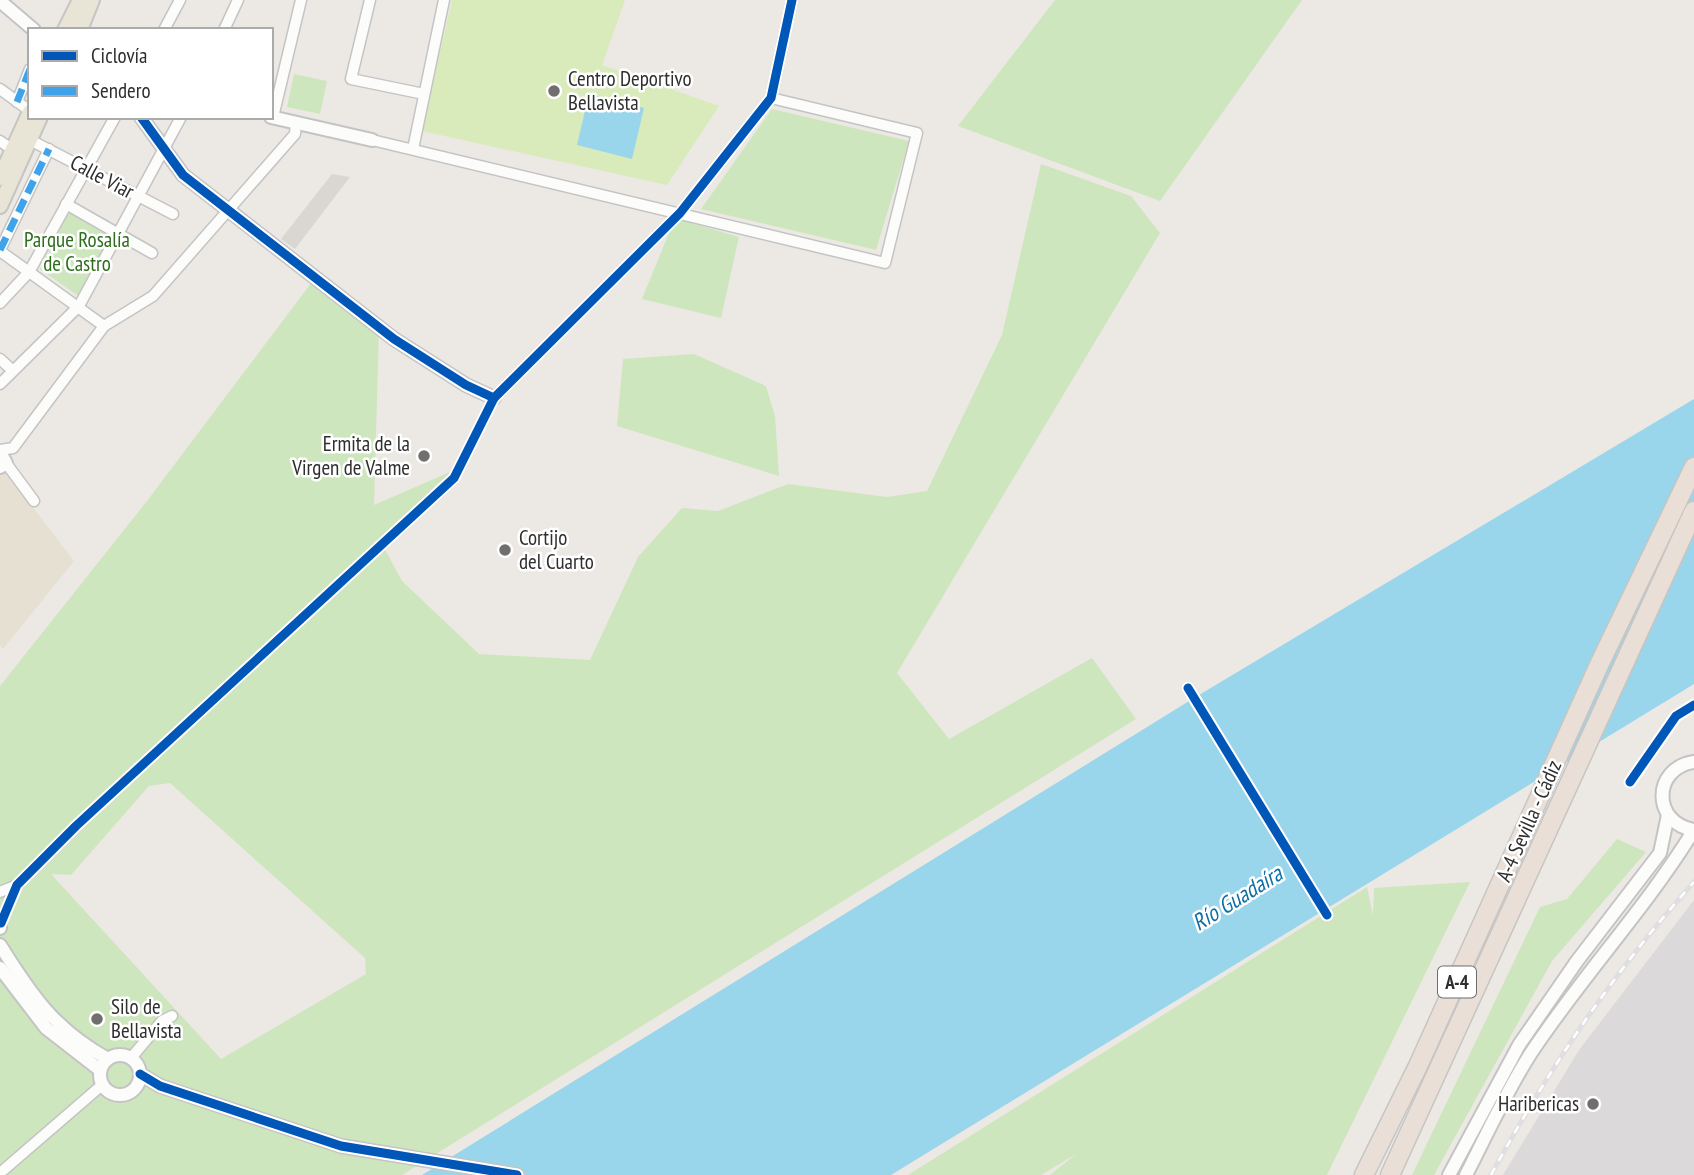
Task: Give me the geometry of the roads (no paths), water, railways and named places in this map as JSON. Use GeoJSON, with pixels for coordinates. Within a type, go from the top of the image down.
{"type":"FeatureCollection","features":[{"type":"Feature","properties":{"kind":"highway","name":"A-4 Sevilla - Cádiz"},"geometry":{"type":"LineString","coordinates":[[1364,1175],[1418,1066],[1604,653],[1694,467]]}},
{"type":"Feature","properties":{"kind":"highway","name":"A-4 Sevilla - Cádiz"},"geometry":{"type":"LineString","coordinates":[[1390,1175],[1694,511]]}},
{"type":"Feature","properties":{"kind":"main road"},"geometry":{"type":"LineString","coordinates":[[66,28],[80,0]]}},
{"type":"Feature","properties":{"kind":"main road"},"geometry":{"type":"LineString","coordinates":[[81,28],[92,0]]}},
{"type":"Feature","properties":{"kind":"main road"},"geometry":{"type":"LineString","coordinates":[[0,178],[28,116]]}},
{"type":"Feature","properties":{"kind":"main road"},"geometry":{"type":"LineString","coordinates":[[0,206],[39,119]]}},
{"type":"Feature","properties":{"kind":"street"},"geometry":{"type":"LineString","coordinates":[[165,28],[180,0]]}},
{"type":"Feature","properties":{"kind":"street"},"geometry":{"type":"LineString","coordinates":[[225,28],[238,0]]}},
{"type":"Feature","properties":{"kind":"street"},"geometry":{"type":"LineString","coordinates":[[273,113],[301,0]]}},
{"type":"Feature","properties":{"kind":"street"},"geometry":{"type":"LineString","coordinates":[[370,0],[351,79],[424,94]]}},
{"type":"Feature","properties":{"kind":"street"},"geometry":{"type":"LineString","coordinates":[[413,149],[444,0]]}},
{"type":"Feature","properties":{"kind":"street"},"geometry":{"type":"LineString","coordinates":[[0,924],[17,885],[76,826],[454,478],[494,398],[680,213],[771,98],[792,0]]}},
{"type":"Feature","properties":{"kind":"street"},"geometry":{"type":"LineString","coordinates":[[0,1],[34,28]]}},
{"type":"Feature","properties":{"kind":"street"},"geometry":{"type":"LineString","coordinates":[[17,102],[28,74]]}},
{"type":"Feature","properties":{"kind":"street"},"geometry":{"type":"LineString","coordinates":[[0,89],[28,110]]}},
{"type":"Feature","properties":{"kind":"street"},"geometry":{"type":"LineString","coordinates":[[273,117],[885,262],[917,133],[771,98]]}},
{"type":"Feature","properties":{"kind":"street"},"geometry":{"type":"LineString","coordinates":[[0,303],[29,272],[114,119]]}},
{"type":"Feature","properties":{"kind":"street"},"geometry":{"type":"LineString","coordinates":[[142,119],[183,175],[394,339],[466,385],[494,398]]}},
{"type":"Feature","properties":{"kind":"street"},"geometry":{"type":"LineString","coordinates":[[0,384],[79,306],[180,119]]}},
{"type":"Feature","properties":{"kind":"street"},"geometry":{"type":"LineString","coordinates":[[34,501],[1,458],[13,448],[104,326],[153,296],[295,134],[296,123]]}},
{"type":"Feature","properties":{"kind":"street","name":"Calle Viar"},"geometry":{"type":"LineString","coordinates":[[30,140],[173,214]]}},
{"type":"Feature","properties":{"kind":"street"},"geometry":{"type":"LineString","coordinates":[[0,141],[13,150]]}},
{"type":"Feature","properties":{"kind":"street"},"geometry":{"type":"LineString","coordinates":[[50,149],[0,251],[104,326]]}},
{"type":"Feature","properties":{"kind":"street"},"geometry":{"type":"LineString","coordinates":[[66,204],[152,253]]}},
{"type":"Feature","properties":{"kind":"street"},"geometry":{"type":"LineString","coordinates":[[0,359],[12,370]]}},
{"type":"Feature","properties":{"kind":"street"},"geometry":{"type":"LineString","coordinates":[[1188,688],[1326,913]]}},
{"type":"Feature","properties":{"kind":"street"},"geometry":{"type":"LineString","coordinates":[[1466,1175],[1530,1055],[1592,967],[1672,865],[1694,830],[1685,828],[1668,815],[1661,797],[1662,785],[1676,767],[1694,762]]}},
{"type":"Feature","properties":{"kind":"street"},"geometry":{"type":"LineString","coordinates":[[1449,1175],[1519,1045],[1577,961],[1660,853],[1668,815]]}},
{"type":"Feature","properties":{"kind":"street"},"geometry":{"type":"LineString","coordinates":[[0,892],[17,885]]}},
{"type":"Feature","properties":{"kind":"street"},"geometry":{"type":"LineString","coordinates":[[0,945],[44,1010],[60,1027],[108,1059]]}},
{"type":"Feature","properties":{"kind":"street"},"geometry":{"type":"LineString","coordinates":[[0,968],[46,1028],[100,1070]]}},
{"type":"Feature","properties":{"kind":"street"},"geometry":{"type":"LineString","coordinates":[[131,1058],[162,1021],[172,1016]]}},
{"type":"Feature","properties":{"kind":"street"},"geometry":{"type":"LineString","coordinates":[[131,1058],[119,1055],[108,1059],[100,1070],[102,1085],[116,1096],[128,1094],[139,1081]]}},
{"type":"Feature","properties":{"kind":"street"},"geometry":{"type":"LineString","coordinates":[[131,1058],[139,1081]]}},
{"type":"Feature","properties":{"kind":"street"},"geometry":{"type":"LineString","coordinates":[[139,1081],[341,1146],[517,1175]]}},
{"type":"Feature","properties":{"kind":"street"},"geometry":{"type":"LineString","coordinates":[[0,1173],[102,1085]]}},
{"type":"Feature","properties":{"kind":"water"},"geometry":{"type":"Polygon","coordinates":[[[589,94],[644,108],[632,159],[577,145],[589,94]]]}},
{"type":"Feature","properties":{"kind":"water","name":"Río Guadaíra"},"geometry":{"type":"Polygon","coordinates":[[[1694,399],[1694,684],[891,1175],[422,1175],[1194,698],[1694,399]]]}},
{"type":"Feature","properties":{"kind":"railway"},"geometry":{"type":"LineString","coordinates":[[1491,1175],[1536,1097],[1584,1023],[1637,951],[1694,882]]}},
{"type":"Feature","properties":{"kind":"place","name":"Centro Deportivo Bellavista"},"geometry":{"type":"Point","coordinates":[554,91]}},
{"type":"Feature","properties":{"kind":"place","name":"Ermita de la Virgen de Valme"},"geometry":{"type":"Point","coordinates":[424,456]}},
{"type":"Feature","properties":{"kind":"place","name":"Cortijo del Cuarto"},"geometry":{"type":"Point","coordinates":[505,550]}},
{"type":"Feature","properties":{"kind":"place","name":"Silo de Bellavista"},"geometry":{"type":"Point","coordinates":[97,1019]}},
{"type":"Feature","properties":{"kind":"place","name":"Haribericas"},"geometry":{"type":"Point","coordinates":[1593,1104]}},
{"type":"Feature","properties":{"kind":"park label","name":"Parque Rosalía de Castro"},"geometry":{"type":"Point","coordinates":[77,252]}}]}
